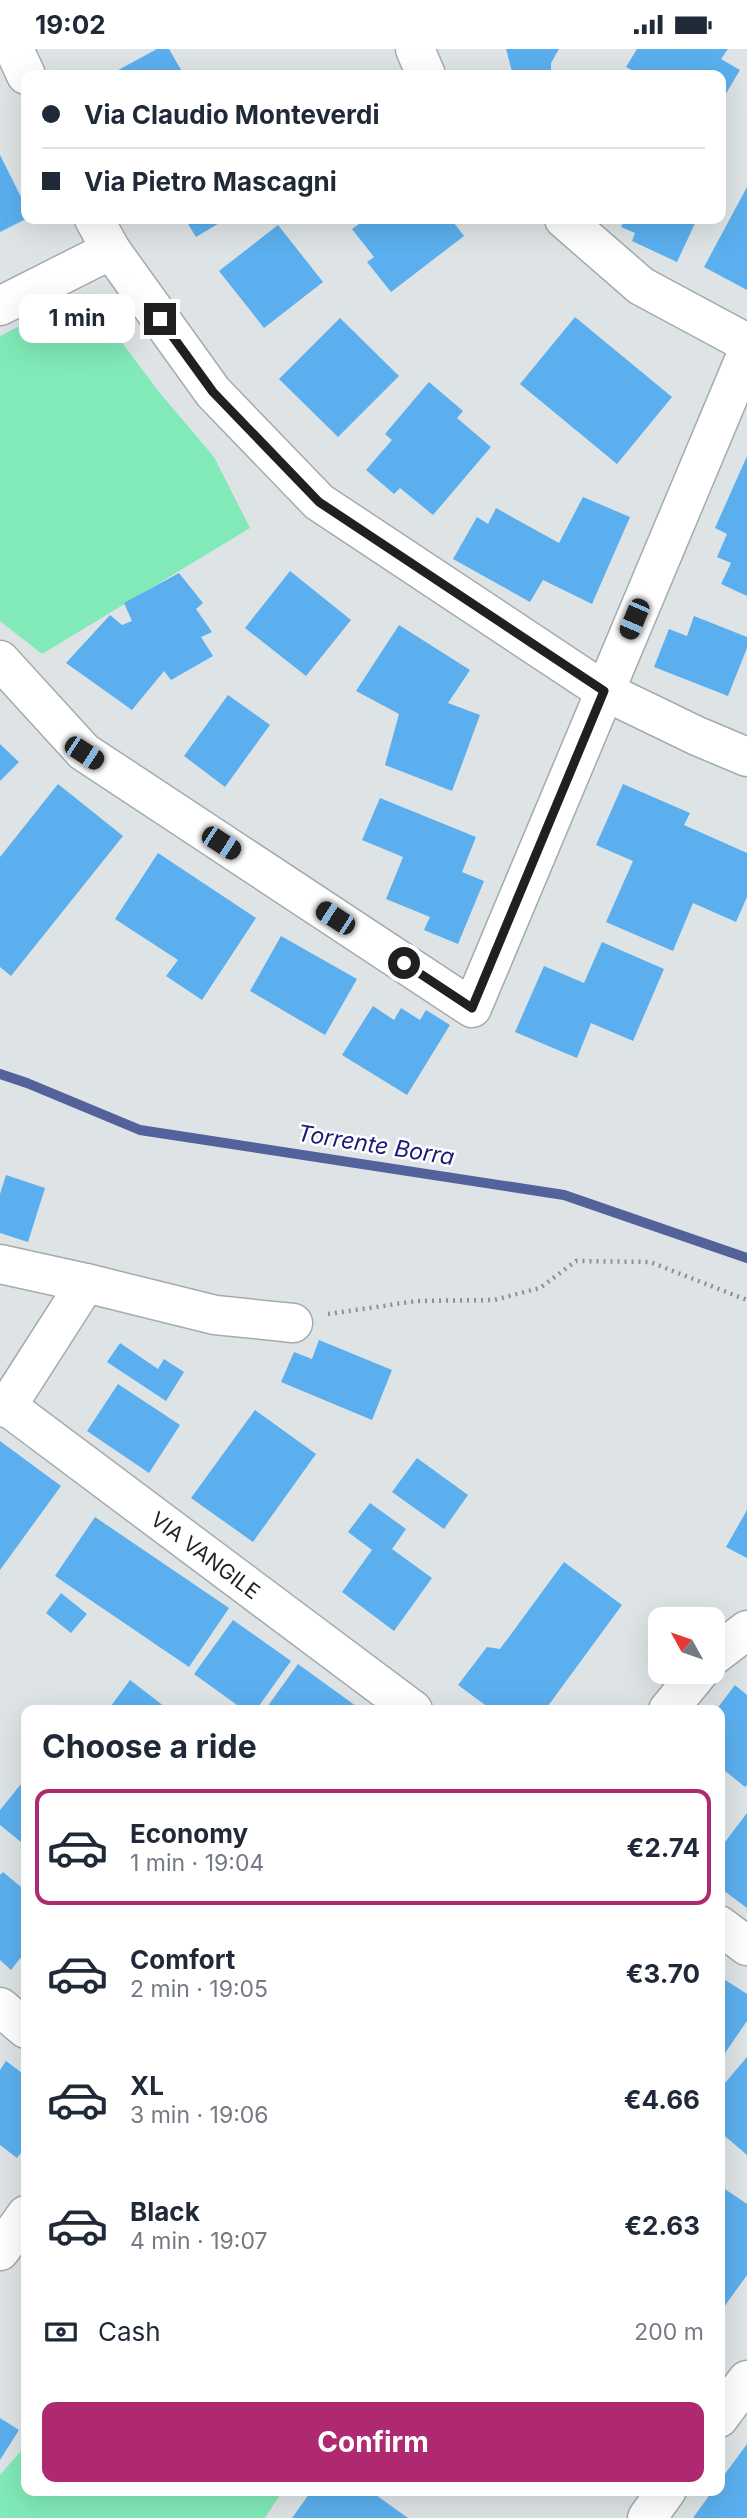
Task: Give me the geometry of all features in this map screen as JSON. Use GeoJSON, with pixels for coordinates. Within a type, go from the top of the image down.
{"type":"FeatureCollection","features":[{"type":"Feature","properties":{"kind":"street"},"geometry":{"type":"LineString","coordinates":[[14,49],[24,70]]}},
{"type":"Feature","properties":{"kind":"street"},"geometry":{"type":"LineString","coordinates":[[415,49],[424,70]]}},
{"type":"Feature","properties":{"kind":"street"},"geometry":{"type":"LineString","coordinates":[[570,224],[641,286],[747,343]]}},
{"type":"Feature","properties":{"kind":"street"},"geometry":{"type":"LineString","coordinates":[[0,306],[102,235],[213,392],[319,502],[604,691],[747,757]]}},
{"type":"Feature","properties":{"kind":"street"},"geometry":{"type":"LineString","coordinates":[[0,660],[84,753],[472,1008],[747,353]]}},
{"type":"Feature","properties":{"kind":"street"},"geometry":{"type":"LineString","coordinates":[[0,1264],[215,1315],[293,1323]]}},
{"type":"Feature","properties":{"kind":"street"},"geometry":{"type":"LineString","coordinates":[[3,1405],[86,1283]]}},
{"type":"Feature","properties":{"kind":"street","name":"VIA VANGILE"},"geometry":{"type":"LineString","coordinates":[[3,1405],[399,1705]]}},
{"type":"Feature","properties":{"kind":"street"},"geometry":{"type":"LineString","coordinates":[[725,1647],[747,1630]]}},
{"type":"Feature","properties":{"kind":"street"},"geometry":{"type":"LineString","coordinates":[[672,1705],[690,1684]]}},
{"type":"Feature","properties":{"kind":"street"},"geometry":{"type":"LineString","coordinates":[[725,1930],[747,1946]]}},
{"type":"Feature","properties":{"kind":"street"},"geometry":{"type":"LineString","coordinates":[[0,2007],[21,2025]]}},
{"type":"Feature","properties":{"kind":"street"},"geometry":{"type":"LineString","coordinates":[[0,2251],[21,2222]]}},
{"type":"Feature","properties":{"kind":"street"},"geometry":{"type":"LineString","coordinates":[[725,2410],[747,2380]]}},
{"type":"Feature","properties":{"kind":"street"},"geometry":{"type":"LineString","coordinates":[[647,2518],[663,2496]]}},
{"type":"Feature","properties":{"kind":"path"},"geometry":{"type":"LineString","coordinates":[[293,1323],[341,1310],[417,1301],[494,1300],[540,1288],[576,1261],[650,1262],[747,1300]]}},
{"type":"Feature","properties":{"kind":"green space"},"geometry":{"type":"Polygon","coordinates":[[[85,293],[159,392],[214,457],[250,528],[42,654],[0,621],[0,336],[85,293]]]}},
{"type":"Feature","properties":{"kind":"green space"},"geometry":{"type":"Polygon","coordinates":[[[21,2451],[21,2496],[279,2496],[265,2518],[0,2518],[0,2475],[21,2451]]]}},
{"type":"Feature","properties":{"kind":"building"},"geometry":{"type":"Polygon","coordinates":[[[157,49],[169,49],[181,70],[118,70],[157,49]]]}},
{"type":"Feature","properties":{"kind":"building"},"geometry":{"type":"Polygon","coordinates":[[[506,49],[559,49],[551,63],[551,70],[512,70],[506,49]]]}},
{"type":"Feature","properties":{"kind":"building"},"geometry":{"type":"Polygon","coordinates":[[[637,49],[728,49],[721,59],[740,70],[726,94],[726,70],[632,70],[626,67],[637,49]]]}},
{"type":"Feature","properties":{"kind":"building"},"geometry":{"type":"Polygon","coordinates":[[[0,155],[21,197],[21,222],[0,232],[0,155]]]}},
{"type":"Feature","properties":{"kind":"building"},"geometry":{"type":"Polygon","coordinates":[[[747,187],[747,290],[704,267],[747,187]]]}},
{"type":"Feature","properties":{"kind":"building"},"geometry":{"type":"Polygon","coordinates":[[[188,224],[218,224],[196,237],[188,224]]]}},
{"type":"Feature","properties":{"kind":"building"},"geometry":{"type":"Polygon","coordinates":[[[359,224],[455,224],[464,236],[391,292],[367,262],[374,257],[352,229],[359,224]]]}},
{"type":"Feature","properties":{"kind":"building"},"geometry":{"type":"Polygon","coordinates":[[[622,224],[695,224],[677,262],[632,241],[635,233],[621,227],[622,224]]]}},
{"type":"Feature","properties":{"kind":"building"},"geometry":{"type":"Polygon","coordinates":[[[278,225],[323,282],[264,328],[219,271],[278,225]]]}},
{"type":"Feature","properties":{"kind":"building"},"geometry":{"type":"Polygon","coordinates":[[[575,317],[672,397],[617,464],[520,384],[575,317]]]}},
{"type":"Feature","properties":{"kind":"building"},"geometry":{"type":"Polygon","coordinates":[[[340,318],[399,376],[338,437],[279,379],[340,318]]]}},
{"type":"Feature","properties":{"kind":"building"},"geometry":{"type":"Polygon","coordinates":[[[429,382],[463,411],[457,418],[491,447],[433,515],[400,488],[394,494],[366,470],[392,440],[385,434],[429,382]]]}},
{"type":"Feature","properties":{"kind":"building"},"geometry":{"type":"Polygon","coordinates":[[[747,456],[747,596],[721,584],[731,563],[717,557],[727,534],[715,528],[747,456]]]}},
{"type":"Feature","properties":{"kind":"building"},"geometry":{"type":"Polygon","coordinates":[[[583,497],[630,517],[592,604],[543,580],[530,602],[453,559],[477,517],[488,524],[496,508],[559,543],[583,497]]]}},
{"type":"Feature","properties":{"kind":"building"},"geometry":{"type":"Polygon","coordinates":[[[290,571],[351,620],[306,676],[245,628],[290,571]]]}},
{"type":"Feature","properties":{"kind":"building"},"geometry":{"type":"Polygon","coordinates":[[[179,573],[203,603],[196,609],[212,632],[201,637],[213,656],[171,680],[164,671],[132,710],[66,663],[110,615],[122,625],[132,621],[124,603],[179,573]]]}},
{"type":"Feature","properties":{"kind":"building"},"geometry":{"type":"Polygon","coordinates":[[[694,616],[747,637],[747,648],[728,696],[654,667],[669,629],[687,636],[694,616]]]}},
{"type":"Feature","properties":{"kind":"building"},"geometry":{"type":"Polygon","coordinates":[[[399,625],[470,670],[448,703],[480,715],[452,791],[385,765],[399,714],[356,691],[399,625]]]}},
{"type":"Feature","properties":{"kind":"building"},"geometry":{"type":"Polygon","coordinates":[[[228,695],[270,725],[225,787],[184,756],[228,695]]]}},
{"type":"Feature","properties":{"kind":"building"},"geometry":{"type":"Polygon","coordinates":[[[0,744],[19,762],[0,781],[0,744]]]}},
{"type":"Feature","properties":{"kind":"building"},"geometry":{"type":"Polygon","coordinates":[[[58,784],[123,836],[11,976],[0,967],[0,857],[58,784]]]}},
{"type":"Feature","properties":{"kind":"building"},"geometry":{"type":"Polygon","coordinates":[[[623,784],[690,813],[684,825],[747,853],[747,897],[736,922],[693,903],[673,951],[606,922],[633,861],[596,845],[623,784]]]}},
{"type":"Feature","properties":{"kind":"building"},"geometry":{"type":"Polygon","coordinates":[[[380,798],[476,837],[462,872],[484,881],[458,944],[424,930],[430,917],[386,899],[403,857],[362,840],[380,798]]]}},
{"type":"Feature","properties":{"kind":"building"},"geometry":{"type":"Polygon","coordinates":[[[158,853],[256,918],[202,1000],[166,976],[178,960],[115,919],[158,853]]]}},
{"type":"Feature","properties":{"kind":"building"},"geometry":{"type":"Polygon","coordinates":[[[281,936],[357,979],[325,1035],[250,991],[281,936]]]}},
{"type":"Feature","properties":{"kind":"building"},"geometry":{"type":"Polygon","coordinates":[[[602,942],[664,969],[633,1041],[591,1023],[577,1058],[515,1032],[544,966],[584,983],[602,942]]]}},
{"type":"Feature","properties":{"kind":"building"},"geometry":{"type":"Polygon","coordinates":[[[373,1006],[394,1020],[401,1008],[420,1020],[426,1010],[450,1025],[407,1095],[342,1055],[373,1006]]]}},
{"type":"Feature","properties":{"kind":"building"},"geometry":{"type":"Polygon","coordinates":[[[6,1175],[45,1188],[28,1242],[0,1233],[0,1194],[6,1175]]]}},
{"type":"Feature","properties":{"kind":"building"},"geometry":{"type":"Polygon","coordinates":[[[319,1340],[392,1370],[372,1420],[281,1382],[294,1352],[312,1359],[319,1340]]]}},
{"type":"Feature","properties":{"kind":"building"},"geometry":{"type":"Polygon","coordinates":[[[120,1343],[158,1369],[164,1359],[184,1372],[166,1401],[107,1362],[120,1343]]]}},
{"type":"Feature","properties":{"kind":"building"},"geometry":{"type":"Polygon","coordinates":[[[118,1384],[180,1425],[149,1473],[87,1431],[118,1384]]]}},
{"type":"Feature","properties":{"kind":"building"},"geometry":{"type":"Polygon","coordinates":[[[255,1410],[316,1454],[253,1542],[191,1498],[255,1410]]]}},
{"type":"Feature","properties":{"kind":"building"},"geometry":{"type":"Polygon","coordinates":[[[0,1441],[61,1486],[0,1570],[0,1441]]]}},
{"type":"Feature","properties":{"kind":"building"},"geometry":{"type":"Polygon","coordinates":[[[417,1458],[468,1495],[444,1529],[392,1492],[417,1458]]]}},
{"type":"Feature","properties":{"kind":"building"},"geometry":{"type":"Polygon","coordinates":[[[370,1503],[406,1529],[392,1549],[432,1578],[394,1631],[342,1592],[372,1550],[348,1532],[370,1503]]]}},
{"type":"Feature","properties":{"kind":"building"},"geometry":{"type":"Polygon","coordinates":[[[747,1510],[747,1558],[726,1547],[747,1510]]]}},
{"type":"Feature","properties":{"kind":"building"},"geometry":{"type":"Polygon","coordinates":[[[95,1517],[229,1608],[189,1667],[55,1576],[95,1517]]]}},
{"type":"Feature","properties":{"kind":"building"},"geometry":{"type":"Polygon","coordinates":[[[564,1562],[622,1605],[549,1705],[485,1705],[458,1685],[487,1647],[500,1649],[564,1562]]]}},
{"type":"Feature","properties":{"kind":"building"},"geometry":{"type":"Polygon","coordinates":[[[61,1593],[87,1614],[71,1633],[46,1613],[61,1593]]]}},
{"type":"Feature","properties":{"kind":"building"},"geometry":{"type":"Polygon","coordinates":[[[233,1620],[291,1661],[260,1705],[237,1705],[194,1674],[233,1620]]]}},
{"type":"Feature","properties":{"kind":"building"},"geometry":{"type":"Polygon","coordinates":[[[298,1664],[355,1705],[269,1705],[298,1664]]]}},
{"type":"Feature","properties":{"kind":"building"},"geometry":{"type":"Polygon","coordinates":[[[130,1680],[162,1705],[112,1705],[130,1680]]]}},
{"type":"Feature","properties":{"kind":"building"},"geometry":{"type":"Polygon","coordinates":[[[735,1685],[747,1695],[745,1787],[725,1771],[725,1705],[720,1705],[735,1685]]]}},
{"type":"Feature","properties":{"kind":"building"},"geometry":{"type":"Polygon","coordinates":[[[21,1784],[21,1842],[0,1825],[0,1810],[21,1784]]]}},
{"type":"Feature","properties":{"kind":"building"},"geometry":{"type":"Polygon","coordinates":[[[747,1813],[747,1908],[725,1892],[725,1842],[747,1813]]]}},
{"type":"Feature","properties":{"kind":"building"},"geometry":{"type":"Polygon","coordinates":[[[3,1872],[21,1887],[21,1957],[11,1970],[0,1960],[0,1875],[3,1872]]]}},
{"type":"Feature","properties":{"kind":"building"},"geometry":{"type":"Polygon","coordinates":[[[725,1980],[747,1994],[747,2021],[725,2053],[725,1980]]]}},
{"type":"Feature","properties":{"kind":"building"},"geometry":{"type":"Polygon","coordinates":[[[747,2057],[747,2155],[725,2136],[725,2083],[747,2057]]]}},
{"type":"Feature","properties":{"kind":"building"},"geometry":{"type":"Polygon","coordinates":[[[6,2061],[21,2072],[21,2153],[17,2158],[0,2145],[0,2070],[6,2061]]]}},
{"type":"Feature","properties":{"kind":"building"},"geometry":{"type":"Polygon","coordinates":[[[725,2189],[747,2204],[747,2275],[725,2306],[725,2189]]]}},
{"type":"Feature","properties":{"kind":"building"},"geometry":{"type":"Polygon","coordinates":[[[0,2418],[19,2430],[0,2460],[0,2418]]]}},
{"type":"Feature","properties":{"kind":"building"},"geometry":{"type":"Polygon","coordinates":[[[747,2444],[747,2518],[693,2518],[709,2496],[725,2496],[725,2474],[747,2444]]]}},
{"type":"Feature","properties":{"kind":"building"},"geometry":{"type":"Polygon","coordinates":[[[308,2496],[377,2496],[408,2518],[292,2518],[308,2496]]]}},
{"type":"Feature","properties":{"kind":"waterway","name":"Torrente Borra"},"geometry":{"type":"LineString","coordinates":[[0,1074],[140,1130],[564,1195],[747,1258]]}},
{"type":"Feature","properties":{"kind":"route"},"geometry":{"type":"LineString","coordinates":[[160,319],[213,392],[319,502],[604,691],[472,1008],[404,963]]}}]}
